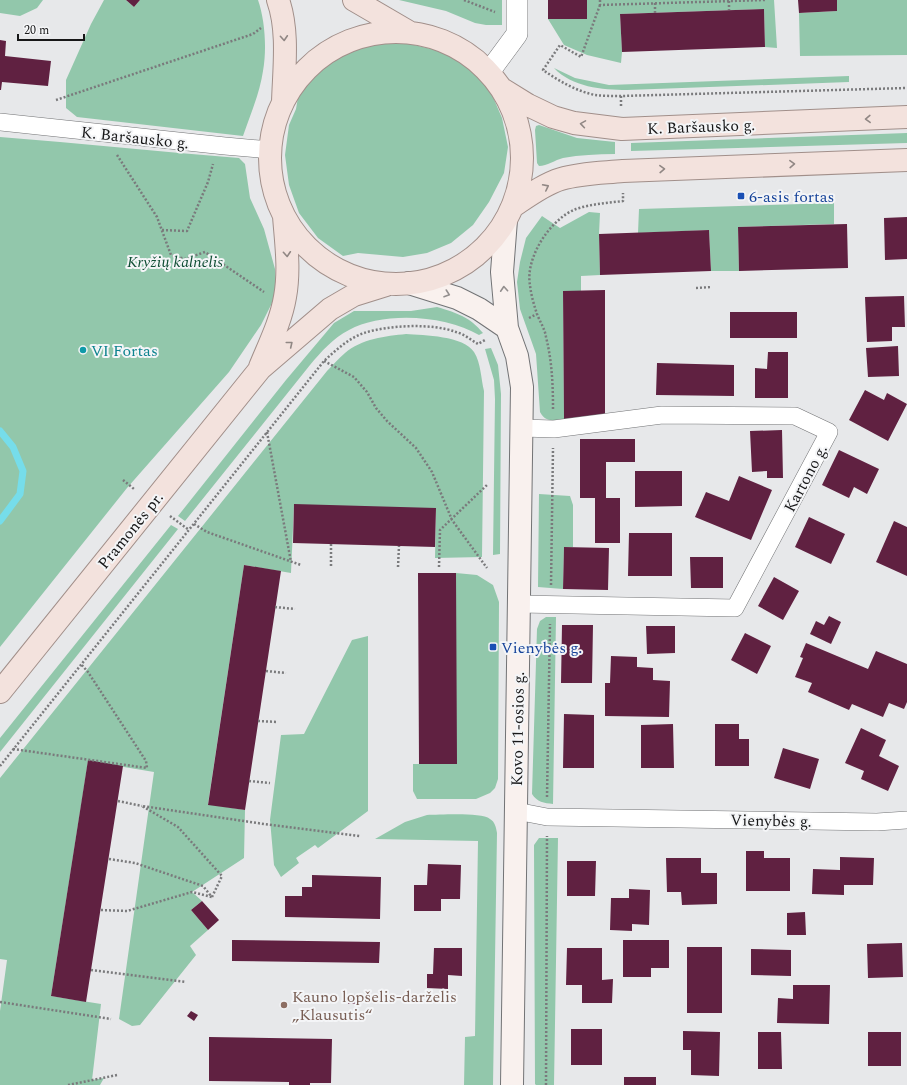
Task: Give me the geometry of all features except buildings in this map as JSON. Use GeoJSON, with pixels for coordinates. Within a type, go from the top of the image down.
{"type":"FeatureCollection","features":[{"type":"Feature","properties":{"kind":"main road"},"geometry":{"type":"LineString","coordinates":[[278,0],[282,13],[284,50],[283,102]]}},
{"type":"Feature","properties":{"kind":"main road"},"geometry":{"type":"LineString","coordinates":[[354,0],[409,32]]}},
{"type":"Feature","properties":{"kind":"main road"},"geometry":{"type":"LineString","coordinates":[[400,283],[433,278],[455,269],[475,256],[492,240],[509,213],[519,187],[522,167],[522,147],[518,126],[512,107],[502,89],[488,72],[472,57],[452,45],[431,37],[409,32],[390,32],[371,34],[352,39],[335,48],[319,58],[292,85],[275,122],[270,150],[272,180],[275,194],[284,215],[306,246],[320,258],[336,268],[354,276],[372,281],[400,283],[457,298],[479,308],[507,328]]}},
{"type":"Feature","properties":{"kind":"main road","name":"K. Baršausko g."},"geometry":{"type":"LineString","coordinates":[[502,89],[528,105],[574,123],[622,129],[907,117]]}},
{"type":"Feature","properties":{"kind":"main road"},"geometry":{"type":"LineString","coordinates":[[509,213],[537,191],[560,179],[589,174],[631,170],[907,160]]}},
{"type":"Feature","properties":{"kind":"main road","name":"Kovo 11-osios g."},"geometry":{"type":"LineString","coordinates":[[509,213],[502,272],[507,328],[517,356],[522,387],[512,1085]]}},
{"type":"Feature","properties":{"kind":"main road","name":"Pramonės pr."},"geometry":{"type":"LineString","coordinates":[[260,368],[285,298],[288,258],[284,215]]}},
{"type":"Feature","properties":{"kind":"main road","name":"Pramonės pr."},"geometry":{"type":"LineString","coordinates":[[0,692],[260,368],[330,309],[354,295],[400,283]]}},
{"type":"Feature","properties":{"kind":"street"},"geometry":{"type":"LineString","coordinates":[[488,72],[517,34],[517,0]]}},
{"type":"Feature","properties":{"kind":"street","name":"K. Baršausko g."},"geometry":{"type":"LineString","coordinates":[[0,122],[104,134],[270,150]]}},
{"type":"Feature","properties":{"kind":"street","name":"Kartono g."},"geometry":{"type":"LineString","coordinates":[[519,604],[735,608],[829,432],[795,416],[662,415],[554,429],[522,428]]}},
{"type":"Feature","properties":{"kind":"street","name":"Vienybės g."},"geometry":{"type":"LineString","coordinates":[[516,811],[547,817],[877,822],[907,820]]}},
{"type":"Feature","properties":{"kind":"path"},"geometry":{"type":"LineString","coordinates":[[464,0],[518,22]]}},
{"type":"Feature","properties":{"kind":"path"},"geometry":{"type":"LineString","coordinates":[[600,0],[600,5],[582,57],[560,45],[543,70],[560,82],[574,89],[596,95],[621,96],[907,88]]}},
{"type":"Feature","properties":{"kind":"path"},"geometry":{"type":"LineString","coordinates":[[600,5],[765,0]]}},
{"type":"Feature","properties":{"kind":"path"},"geometry":{"type":"LineString","coordinates":[[729,1],[729,10]]}},
{"type":"Feature","properties":{"kind":"path"},"geometry":{"type":"LineString","coordinates":[[655,3],[655,13]]}},
{"type":"Feature","properties":{"kind":"path"},"geometry":{"type":"LineString","coordinates":[[56,100],[253,34]]}},
{"type":"Feature","properties":{"kind":"path"},"geometry":{"type":"LineString","coordinates":[[104,134],[157,217],[171,255],[185,259],[206,252],[266,294]]}},
{"type":"Feature","properties":{"kind":"path"},"geometry":{"type":"LineString","coordinates":[[162,230],[187,230],[208,182],[215,160],[225,146]]}},
{"type":"Feature","properties":{"kind":"path"},"geometry":{"type":"LineString","coordinates":[[546,1085],[547,817],[554,429],[550,356],[546,334],[537,314],[529,284],[530,263],[538,244],[549,230],[574,210],[595,204],[623,201]]}},
{"type":"Feature","properties":{"kind":"path"},"geometry":{"type":"LineString","coordinates":[[696,288],[712,287]]}},
{"type":"Feature","properties":{"kind":"path"},"geometry":{"type":"LineString","coordinates":[[0,766],[324,361],[346,342],[364,333],[384,328],[435,326],[458,332],[478,344]]}},
{"type":"Feature","properties":{"kind":"path"},"geometry":{"type":"LineString","coordinates":[[324,361],[354,378],[367,392],[376,408],[387,421],[416,448],[432,472],[452,520],[487,568]]}},
{"type":"Feature","properties":{"kind":"path"},"geometry":{"type":"LineString","coordinates":[[267,432],[291,562]]}},
{"type":"Feature","properties":{"kind":"path"},"geometry":{"type":"LineString","coordinates":[[439,568],[440,530],[488,484]]}},
{"type":"Feature","properties":{"kind":"path"},"geometry":{"type":"LineString","coordinates":[[194,524],[207,532],[301,565]]}},
{"type":"Feature","properties":{"kind":"path"},"geometry":{"type":"LineString","coordinates":[[331,544],[331,566]]}},
{"type":"Feature","properties":{"kind":"path"},"geometry":{"type":"LineString","coordinates":[[398,567],[399,546]]}},
{"type":"Feature","properties":{"kind":"path"},"geometry":{"type":"LineString","coordinates":[[275,607],[295,609]]}},
{"type":"Feature","properties":{"kind":"path"},"geometry":{"type":"LineString","coordinates":[[13,749],[147,768],[146,761],[88,672],[81,664]]}},
{"type":"Feature","properties":{"kind":"path"},"geometry":{"type":"LineString","coordinates":[[266,671],[286,673]]}},
{"type":"Feature","properties":{"kind":"path"},"geometry":{"type":"LineString","coordinates":[[258,721],[278,722]]}},
{"type":"Feature","properties":{"kind":"path"},"geometry":{"type":"LineString","coordinates":[[249,781],[270,783]]}},
{"type":"Feature","properties":{"kind":"path"},"geometry":{"type":"LineString","coordinates":[[118,801],[142,806],[264,824],[360,836]]}},
{"type":"Feature","properties":{"kind":"path"},"geometry":{"type":"LineString","coordinates":[[142,806],[178,827],[222,876],[212,897]]}},
{"type":"Feature","properties":{"kind":"path"},"geometry":{"type":"LineString","coordinates":[[109,859],[135,863],[203,886],[212,897]]}},
{"type":"Feature","properties":{"kind":"path"},"geometry":{"type":"LineString","coordinates":[[101,910],[127,911],[192,892],[212,897]]}},
{"type":"Feature","properties":{"kind":"path"},"geometry":{"type":"LineString","coordinates":[[92,970],[186,982]]}},
{"type":"Feature","properties":{"kind":"path"},"geometry":{"type":"LineString","coordinates":[[0,1002],[111,1019]]}},
{"type":"Feature","properties":{"kind":"path"},"geometry":{"type":"LineString","coordinates":[[68,1085],[117,1075]]}},
{"type":"Feature","properties":{"kind":"green space"},"geometry":{"type":"Polygon","coordinates":[[[0,0],[43,0],[37,8],[20,16],[0,13],[0,0]]]}},
{"type":"Feature","properties":{"kind":"green space"},"geometry":{"type":"Polygon","coordinates":[[[104,0],[126,0],[134,7],[140,0],[258,0],[264,25],[264,62],[262,79],[243,136],[77,117],[66,108],[66,80],[91,24],[104,0]]]}},
{"type":"Feature","properties":{"kind":"green space"},"geometry":{"type":"Polygon","coordinates":[[[399,0],[502,0],[502,25],[475,23],[446,11],[399,0]]]}},
{"type":"Feature","properties":{"kind":"green space"},"geometry":{"type":"Polygon","coordinates":[[[587,0],[774,0],[777,48],[765,47],[764,9],[620,14],[622,52],[621,63],[587,55],[564,45],[548,19],[587,19],[587,0]]]}},
{"type":"Feature","properties":{"kind":"green space"},"geometry":{"type":"Polygon","coordinates":[[[837,0],[907,0],[907,55],[800,56],[799,13],[837,11],[837,0]]]}},
{"type":"Feature","properties":{"kind":"green space"},"geometry":{"type":"Polygon","coordinates":[[[380,43],[410,44],[440,51],[468,67],[490,90],[502,118],[508,147],[504,173],[489,202],[473,225],[451,243],[427,253],[403,257],[358,253],[343,256],[318,238],[299,213],[289,185],[285,155],[289,125],[296,109],[301,80],[320,61],[349,47],[380,43]]]}},
{"type":"Feature","properties":{"kind":"green space"},"geometry":{"type":"Polygon","coordinates":[[[554,68],[575,78],[609,85],[849,76],[849,82],[617,90],[598,88],[578,83],[561,74],[554,68]]]}},
{"type":"Feature","properties":{"kind":"green space"},"geometry":{"type":"Polygon","coordinates":[[[539,125],[577,138],[615,142],[615,154],[569,157],[539,166],[537,163],[535,130],[536,126],[539,125]]]}},
{"type":"Feature","properties":{"kind":"green space"},"geometry":{"type":"Polygon","coordinates":[[[907,133],[907,143],[631,151],[631,143],[907,133]]]}},
{"type":"Feature","properties":{"kind":"green space","name":"Kryžių kalnelis"},"geometry":{"type":"Polygon","coordinates":[[[0,137],[239,158],[245,164],[250,198],[264,229],[275,269],[276,281],[274,299],[261,325],[229,372],[127,488],[0,647],[0,137]]]}},
{"type":"Feature","properties":{"kind":"green space"},"geometry":{"type":"Polygon","coordinates":[[[834,203],[834,224],[738,227],[739,271],[711,271],[709,230],[638,233],[639,209],[834,203]]]}},
{"type":"Feature","properties":{"kind":"green space"},"geometry":{"type":"Polygon","coordinates":[[[589,212],[600,213],[600,275],[581,276],[581,291],[563,291],[564,419],[550,420],[542,416],[540,412],[536,354],[520,309],[517,282],[520,262],[526,238],[542,216],[560,228],[589,212]]]}},
{"type":"Feature","properties":{"kind":"green space"},"geometry":{"type":"Polygon","coordinates":[[[437,307],[463,316],[483,333],[479,335],[450,323],[414,318],[396,318],[363,324],[343,333],[318,355],[185,521],[178,516],[286,380],[334,323],[354,311],[411,311],[437,307]]]}},
{"type":"Feature","properties":{"kind":"green space"},"geometry":{"type":"Polygon","coordinates":[[[406,334],[443,337],[462,343],[474,352],[478,361],[484,391],[482,557],[435,558],[436,509],[294,505],[291,573],[244,565],[208,804],[245,810],[244,858],[192,892],[202,901],[191,910],[208,930],[190,946],[196,955],[140,1025],[132,1026],[119,1019],[154,772],[88,761],[51,996],[101,1004],[92,1080],[104,1078],[100,1085],[0,1085],[0,1011],[7,960],[0,959],[0,778],[327,371],[345,353],[358,344],[382,337],[406,334]]]}},
{"type":"Feature","properties":{"kind":"green space"},"geometry":{"type":"Polygon","coordinates":[[[491,348],[498,365],[501,394],[500,554],[493,555],[495,399],[494,380],[485,349],[491,348]]]}},
{"type":"Feature","properties":{"kind":"green space"},"geometry":{"type":"Polygon","coordinates":[[[539,494],[570,496],[573,505],[573,547],[564,547],[563,589],[538,587],[539,494]]]}},
{"type":"Feature","properties":{"kind":"green space"},"geometry":{"type":"Polygon","coordinates":[[[171,525],[178,529],[0,752],[0,738],[171,525]]]}},
{"type":"Feature","properties":{"kind":"green space"},"geometry":{"type":"Polygon","coordinates":[[[456,573],[477,575],[493,585],[499,602],[498,779],[495,788],[490,793],[476,799],[417,799],[413,791],[413,764],[456,764],[456,573]]]}},
{"type":"Feature","properties":{"kind":"green space"},"geometry":{"type":"Polygon","coordinates":[[[546,617],[556,617],[553,804],[541,802],[532,794],[537,629],[540,621],[546,617]]]}},
{"type":"Feature","properties":{"kind":"green space"},"geometry":{"type":"Polygon","coordinates":[[[368,636],[368,811],[318,848],[315,845],[296,858],[299,863],[281,877],[274,865],[270,820],[281,735],[304,734],[352,640],[368,636]]]}},
{"type":"Feature","properties":{"kind":"green space"},"geometry":{"type":"Polygon","coordinates":[[[427,815],[478,815],[490,819],[495,825],[497,833],[493,1085],[464,1085],[465,1037],[475,1036],[478,841],[375,839],[405,822],[427,815]]]}},
{"type":"Feature","properties":{"kind":"green space"},"geometry":{"type":"Polygon","coordinates":[[[539,838],[558,838],[554,1085],[535,1084],[534,845],[539,838]]]}},
{"type":"Feature","properties":{"kind":"waterway"},"geometry":{"type":"LineString","coordinates":[[0,431],[13,447],[23,471],[20,494],[0,521]]}},
{"type":"Feature","properties":{"kind":"place","name":"6-asis fortas"},"geometry":{"type":"Point","coordinates":[741,196]}},
{"type":"Feature","properties":{"kind":"place","name":"VI Fortas"},"geometry":{"type":"Point","coordinates":[83,350]}},
{"type":"Feature","properties":{"kind":"place","name":"Vienybės g."},"geometry":{"type":"Point","coordinates":[493,647]}},
{"type":"Feature","properties":{"kind":"place","name":"Kauno lopšelis-darželis „Klausutis“"},"geometry":{"type":"Point","coordinates":[284,1005]}}]}
